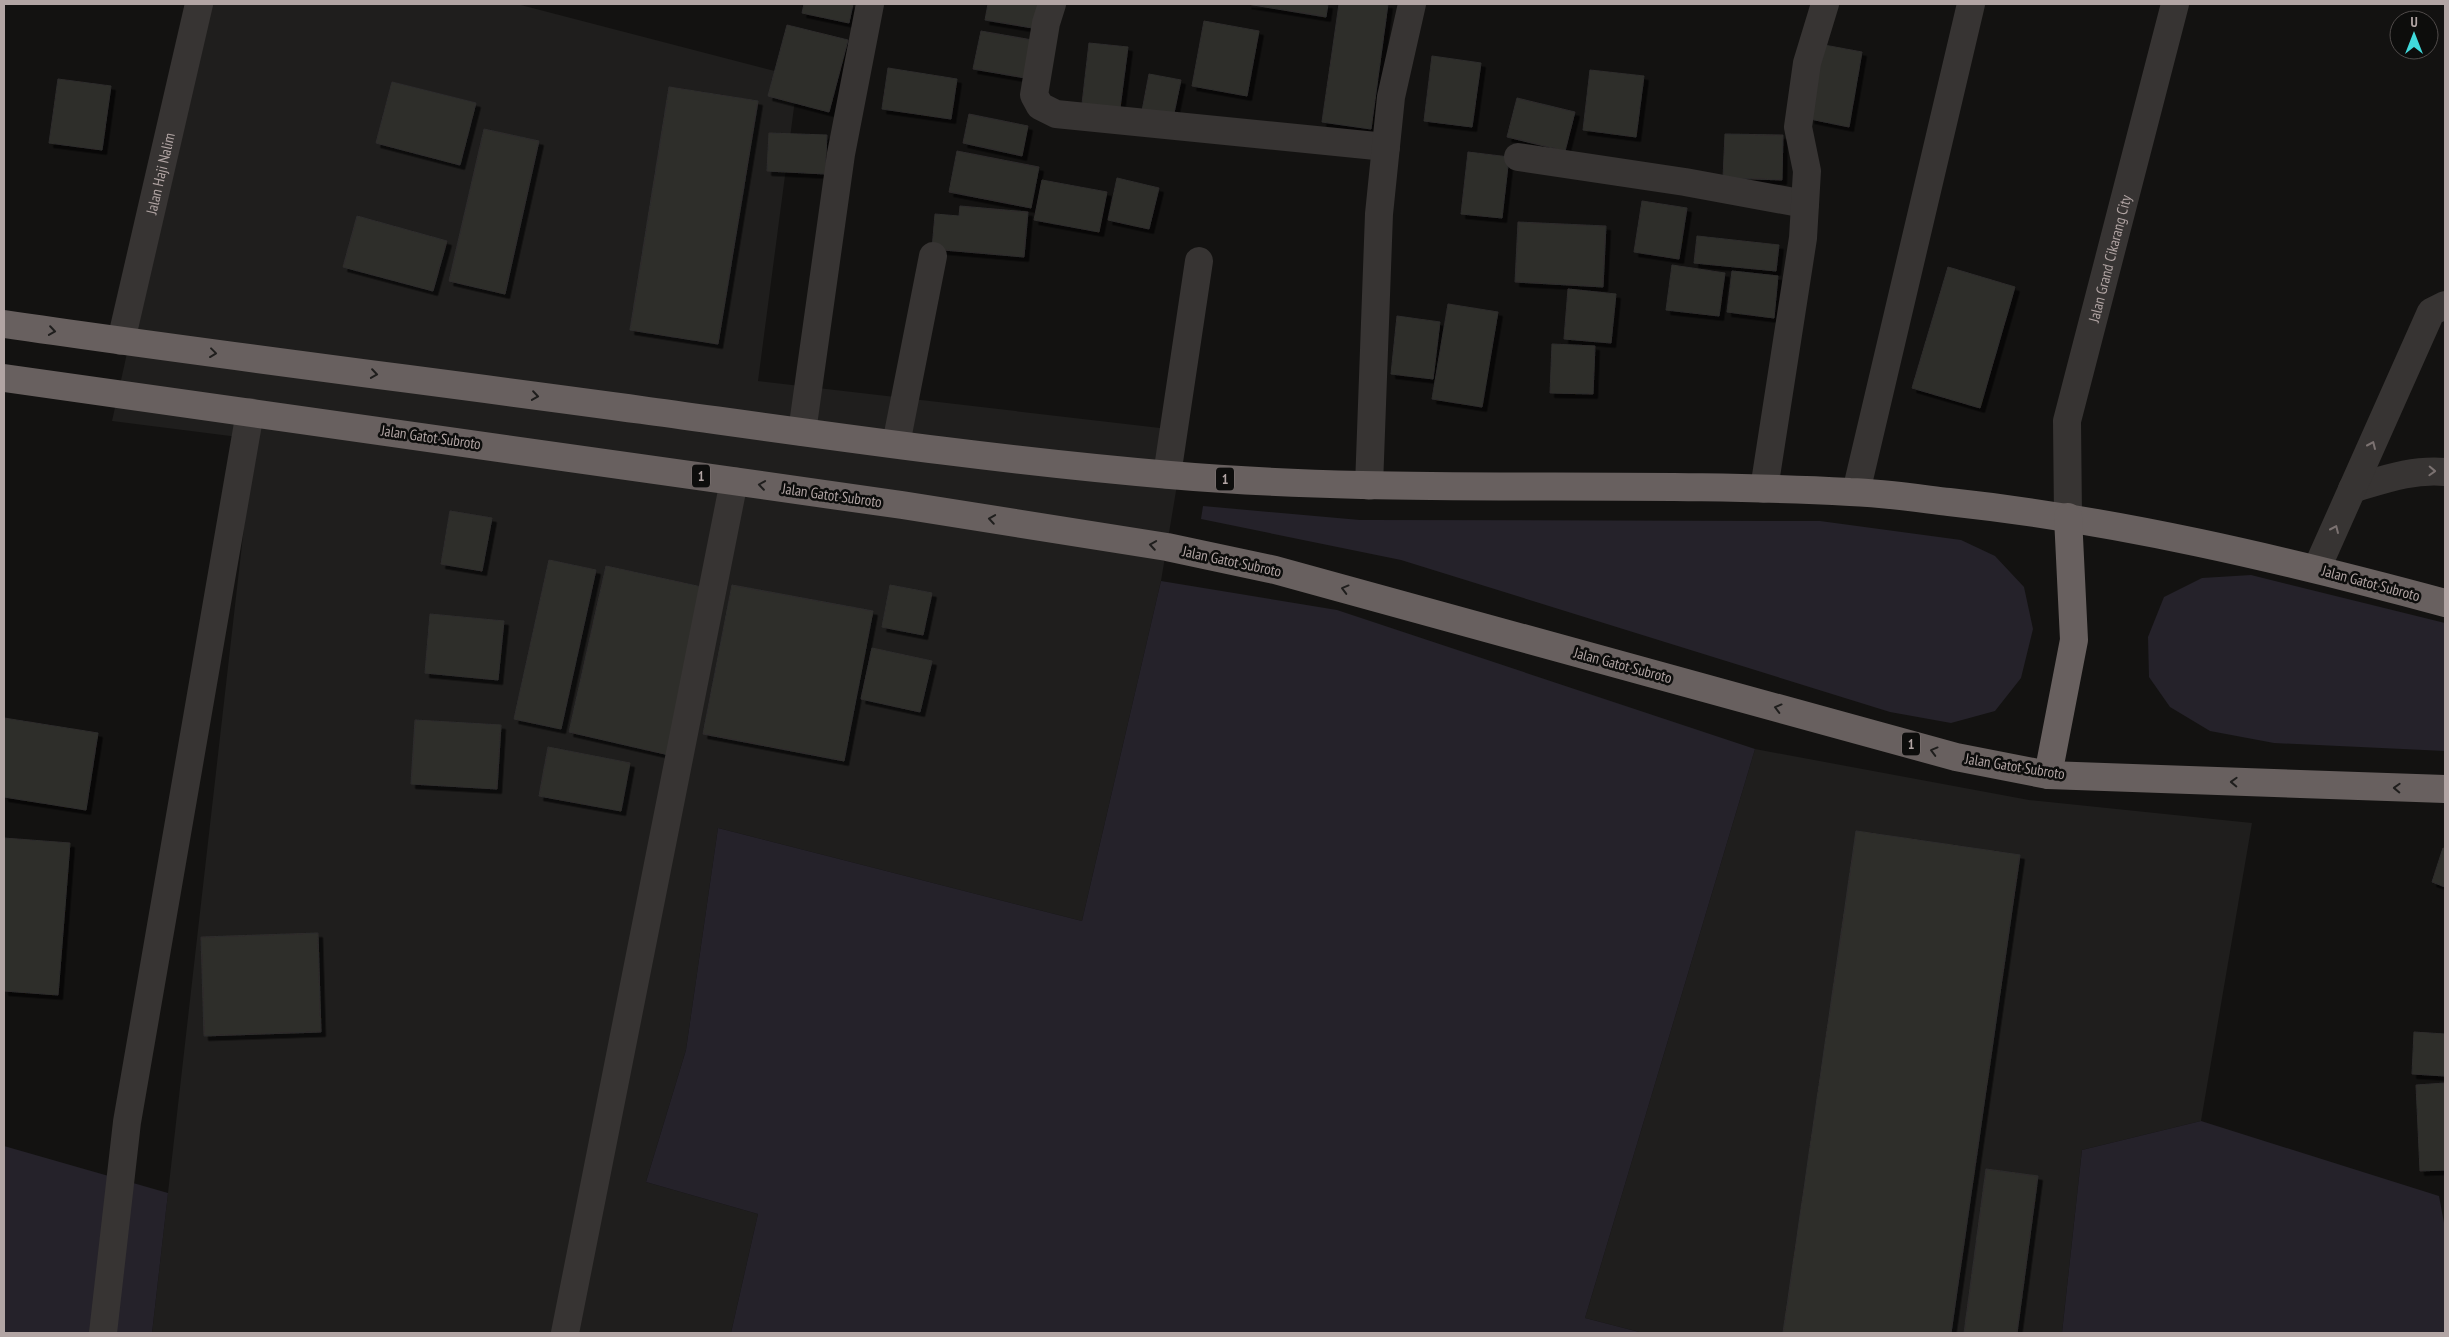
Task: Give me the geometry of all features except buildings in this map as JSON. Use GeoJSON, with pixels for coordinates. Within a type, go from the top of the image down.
{"type":"FeatureCollection","features":[{"type":"Feature","properties":{"kind":"highway","name":"Jalan Gatot Subroto"},"geometry":{"type":"LineString","coordinates":[[4,324],[802,432],[1167,475],[1273,483],[1368,486],[1764,489],[1856,492],[2068,517],[2317,568],[2445,603]]}},
{"type":"Feature","properties":{"kind":"highway","name":"Jalan Gatot Subroto"},"geometry":{"type":"LineString","coordinates":[[4,378],[734,481],[1167,547],[1275,570],[1956,757],[2048,775],[2445,789]]}},
{"type":"Feature","properties":{"kind":"highway"},"geometry":{"type":"LineString","coordinates":[[2048,775],[2074,640],[2068,517]]}},
{"type":"Feature","properties":{"kind":"street","name":"Jalan Haji Nalim"},"geometry":{"type":"LineString","coordinates":[[121,341],[199,4]]}},
{"type":"Feature","properties":{"kind":"street"},"geometry":{"type":"LineString","coordinates":[[802,432],[841,154],[870,4]]}},
{"type":"Feature","properties":{"kind":"street"},"geometry":{"type":"LineString","coordinates":[[1052,4],[1046,23],[1034,95],[1040,106],[1056,114],[1386,147]]}},
{"type":"Feature","properties":{"kind":"street"},"geometry":{"type":"LineString","coordinates":[[1368,486],[1379,214],[1391,97],[1412,4]]}},
{"type":"Feature","properties":{"kind":"street"},"geometry":{"type":"LineString","coordinates":[[1764,489],[1803,238],[1807,172],[1798,127],[1807,63],[1825,4]]}},
{"type":"Feature","properties":{"kind":"street"},"geometry":{"type":"LineString","coordinates":[[1856,492],[1971,4]]}},
{"type":"Feature","properties":{"kind":"street","name":"Jalan Grand Cikarang City"},"geometry":{"type":"LineString","coordinates":[[2068,517],[2067,421],[2175,4]]}},
{"type":"Feature","properties":{"kind":"street"},"geometry":{"type":"LineString","coordinates":[[1518,157],[1684,182],[1805,204]]}},
{"type":"Feature","properties":{"kind":"street"},"geometry":{"type":"LineString","coordinates":[[896,444],[933,256]]}},
{"type":"Feature","properties":{"kind":"street"},"geometry":{"type":"LineString","coordinates":[[1167,475],[1199,261]]}},
{"type":"Feature","properties":{"kind":"street"},"geometry":{"type":"LineString","coordinates":[[2317,568],[2431,312],[2445,305]]}},
{"type":"Feature","properties":{"kind":"street"},"geometry":{"type":"LineString","coordinates":[[103,1333],[127,1122],[250,412]]}},
{"type":"Feature","properties":{"kind":"street"},"geometry":{"type":"LineString","coordinates":[[2352,489],[2400,474],[2427,470],[2445,472]]}},
{"type":"Feature","properties":{"kind":"street"},"geometry":{"type":"LineString","coordinates":[[565,1333],[734,481]]}},
{"type":"Feature","properties":{"kind":"shaded area"},"geometry":{"type":"Polygon","coordinates":[[[204,4],[517,4],[798,77],[758,381],[1186,431],[1161,581],[1082,921],[718,828],[686,1050],[646,1182],[758,1214],[731,1333],[152,1333],[254,439],[112,421],[204,4]]]}},
{"type":"Feature","properties":{"kind":"shaded area"},"geometry":{"type":"Polygon","coordinates":[[[1203,506],[1360,520],[1820,521],[1961,540],[1995,556],[2024,587],[2033,629],[2021,678],[1995,711],[1951,723],[1890,712],[1401,560],[1201,519],[1203,506]]]}},
{"type":"Feature","properties":{"kind":"shaded area"},"geometry":{"type":"Polygon","coordinates":[[[2251,575],[2445,623],[2445,751],[2274,743],[2210,731],[2170,707],[2149,677],[2148,637],[2164,597],[2202,578],[2251,575]]]}},
{"type":"Feature","properties":{"kind":"shaded area"},"geometry":{"type":"Polygon","coordinates":[[[1161,581],[1337,610],[1755,749],[1585,1318],[1643,1333],[731,1333],[758,1214],[646,1182],[686,1050],[718,828],[1082,921],[1161,581]]]}},
{"type":"Feature","properties":{"kind":"shaded area"},"geometry":{"type":"Polygon","coordinates":[[[1755,749],[2029,800],[2252,823],[2201,1121],[2082,1150],[2062,1333],[1643,1333],[1585,1318],[1755,749]]]}},
{"type":"Feature","properties":{"kind":"shaded area"},"geometry":{"type":"Polygon","coordinates":[[[2201,1121],[2439,1196],[2445,1228],[2445,1333],[2062,1333],[2082,1150],[2201,1121]]]}},
{"type":"Feature","properties":{"kind":"shaded area"},"geometry":{"type":"Polygon","coordinates":[[[4,1146],[168,1193],[152,1333],[4,1333],[4,1146]]]}}]}
